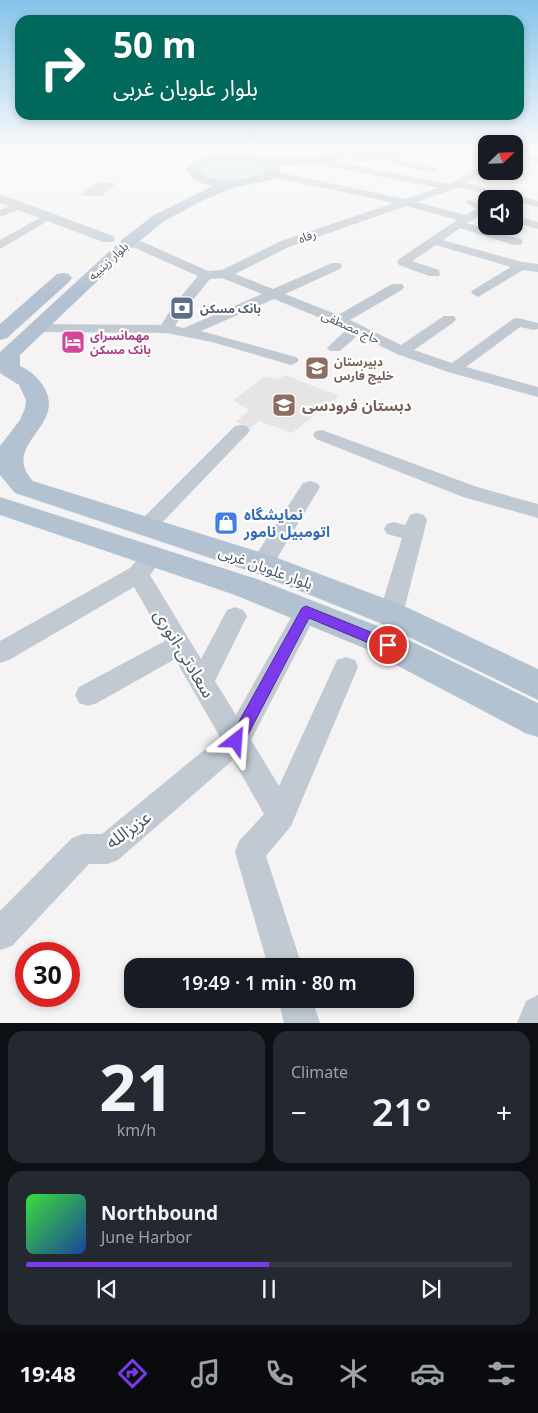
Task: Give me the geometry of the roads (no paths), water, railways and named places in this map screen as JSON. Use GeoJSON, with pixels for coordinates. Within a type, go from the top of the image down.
{"type":"FeatureCollection","features":[{"type":"Feature","properties":{"kind":"main road","name":"بلوار زینبیه"},"geometry":{"type":"LineString","coordinates":[[93,252],[167,197]]}},
{"type":"Feature","properties":{"kind":"main road","name":"بلوار زینبیه"},"geometry":{"type":"LineString","coordinates":[[4,367],[10,353],[130,241],[159,218],[200,197]]}},
{"type":"Feature","properties":{"kind":"main road","name":"بلوار زینبیه"},"geometry":{"type":"LineString","coordinates":[[0,334],[79,265]]}},
{"type":"Feature","properties":{"kind":"main road"},"geometry":{"type":"LineString","coordinates":[[0,340],[9,342],[29,335]]}},
{"type":"Feature","properties":{"kind":"main road"},"geometry":{"type":"LineString","coordinates":[[4,367],[27,378],[37,392],[37,410],[5,457]]}},
{"type":"Feature","properties":{"kind":"main road","name":"بلوار علویان غربی"},"geometry":{"type":"LineString","coordinates":[[5,457],[13,476],[24,486],[262,564],[394,626],[538,685]]}},
{"type":"Feature","properties":{"kind":"main road","name":"بلوار علویان غربی"},"geometry":{"type":"LineString","coordinates":[[0,506],[146,565],[246,588],[306,611],[394,626],[538,721]]}},
{"type":"Feature","properties":{"kind":"street"},"geometry":{"type":"LineString","coordinates":[[381,197],[465,220],[517,242]]}},
{"type":"Feature","properties":{"kind":"street","name":"رفاه"},"geometry":{"type":"LineString","coordinates":[[206,275],[224,274],[285,244],[420,197]]}},
{"type":"Feature","properties":{"kind":"street"},"geometry":{"type":"LineString","coordinates":[[506,197],[538,204]]}},
{"type":"Feature","properties":{"kind":"street"},"geometry":{"type":"LineString","coordinates":[[0,198],[108,239]]}},
{"type":"Feature","properties":{"kind":"street"},"geometry":{"type":"LineString","coordinates":[[434,273],[403,262],[486,208],[470,203]]}},
{"type":"Feature","properties":{"kind":"street"},"geometry":{"type":"LineString","coordinates":[[0,214],[19,206]]}},
{"type":"Feature","properties":{"kind":"street"},"geometry":{"type":"LineString","coordinates":[[0,245],[47,217]]}},
{"type":"Feature","properties":{"kind":"street"},"geometry":{"type":"LineString","coordinates":[[465,220],[478,220]]}},
{"type":"Feature","properties":{"kind":"street"},"geometry":{"type":"LineString","coordinates":[[523,222],[538,226]]}},
{"type":"Feature","properties":{"kind":"street"},"geometry":{"type":"LineString","coordinates":[[130,241],[206,275],[192,291],[166,329]]}},
{"type":"Feature","properties":{"kind":"street"},"geometry":{"type":"LineString","coordinates":[[435,241],[521,266],[538,268]]}},
{"type":"Feature","properties":{"kind":"street"},"geometry":{"type":"LineString","coordinates":[[187,332],[336,266]]}},
{"type":"Feature","properties":{"kind":"street"},"geometry":{"type":"LineString","coordinates":[[478,293],[521,266]]}},
{"type":"Feature","properties":{"kind":"street","name":"حاج مصطفی"},"geometry":{"type":"LineString","coordinates":[[224,274],[340,320],[402,351],[454,369],[537,391]]}},
{"type":"Feature","properties":{"kind":"street"},"geometry":{"type":"LineString","coordinates":[[340,320],[397,287]]}},
{"type":"Feature","properties":{"kind":"street"},"geometry":{"type":"LineString","coordinates":[[402,351],[448,319]]}},
{"type":"Feature","properties":{"kind":"street"},"geometry":{"type":"LineString","coordinates":[[454,369],[518,322],[534,326]]}},
{"type":"Feature","properties":{"kind":"street"},"geometry":{"type":"LineString","coordinates":[[335,348],[357,328]]}},
{"type":"Feature","properties":{"kind":"street"},"geometry":{"type":"LineString","coordinates":[[29,335],[166,329],[214,338],[291,360]]}},
{"type":"Feature","properties":{"kind":"street"},"geometry":{"type":"LineString","coordinates":[[147,526],[241,430]]}},
{"type":"Feature","properties":{"kind":"street"},"geometry":{"type":"LineString","coordinates":[[322,435],[470,492],[538,511]]}},
{"type":"Feature","properties":{"kind":"street"},"geometry":{"type":"LineString","coordinates":[[262,564],[310,487]]}},
{"type":"Feature","properties":{"kind":"street"},"geometry":{"type":"LineString","coordinates":[[394,626],[408,528]]}},
{"type":"Feature","properties":{"kind":"street"},"geometry":{"type":"LineString","coordinates":[[0,653],[146,565]]}},
{"type":"Feature","properties":{"kind":"street","name":"سعادتی-انوری"},"geometry":{"type":"LineString","coordinates":[[146,565],[180,645],[281,816]]}},
{"type":"Feature","properties":{"kind":"street"},"geometry":{"type":"LineString","coordinates":[[236,741],[306,611]]}},
{"type":"Feature","properties":{"kind":"street"},"geometry":{"type":"LineString","coordinates":[[202,682],[235,616]]}},
{"type":"Feature","properties":{"kind":"street"},"geometry":{"type":"LineString","coordinates":[[88,695],[180,645]]}},
{"type":"Feature","properties":{"kind":"street"},"geometry":{"type":"LineString","coordinates":[[283,958],[250,852],[281,816],[346,667]]}},
{"type":"Feature","properties":{"kind":"street","name":"عزیزالله"},"geometry":{"type":"LineString","coordinates":[[0,934],[83,849],[107,849],[236,741]]}},
{"type":"Feature","properties":{"kind":"street"},"geometry":{"type":"LineString","coordinates":[[298,1008],[302,1023]]}},
{"type":"Feature","properties":{"kind":"street"},"geometry":{"type":"LineString","coordinates":[[535,1023],[538,1013]]}},
{"type":"Feature","properties":{"kind":"place","name":"بانک مسکن"},"geometry":{"type":"Point","coordinates":[182,308]}},
{"type":"Feature","properties":{"kind":"place","name":"مهمانسرای بانک مسکن"},"geometry":{"type":"Point","coordinates":[73,342]}},
{"type":"Feature","properties":{"kind":"place","name":"دبیرستان خلیج فارس"},"geometry":{"type":"Point","coordinates":[317,368]}},
{"type":"Feature","properties":{"kind":"place","name":"دبستان فرودسی"},"geometry":{"type":"Point","coordinates":[284,405]}},
{"type":"Feature","properties":{"kind":"place","name":"نمایشگاه اتومبیل نامور"},"geometry":{"type":"Point","coordinates":[226,523]}}]}
